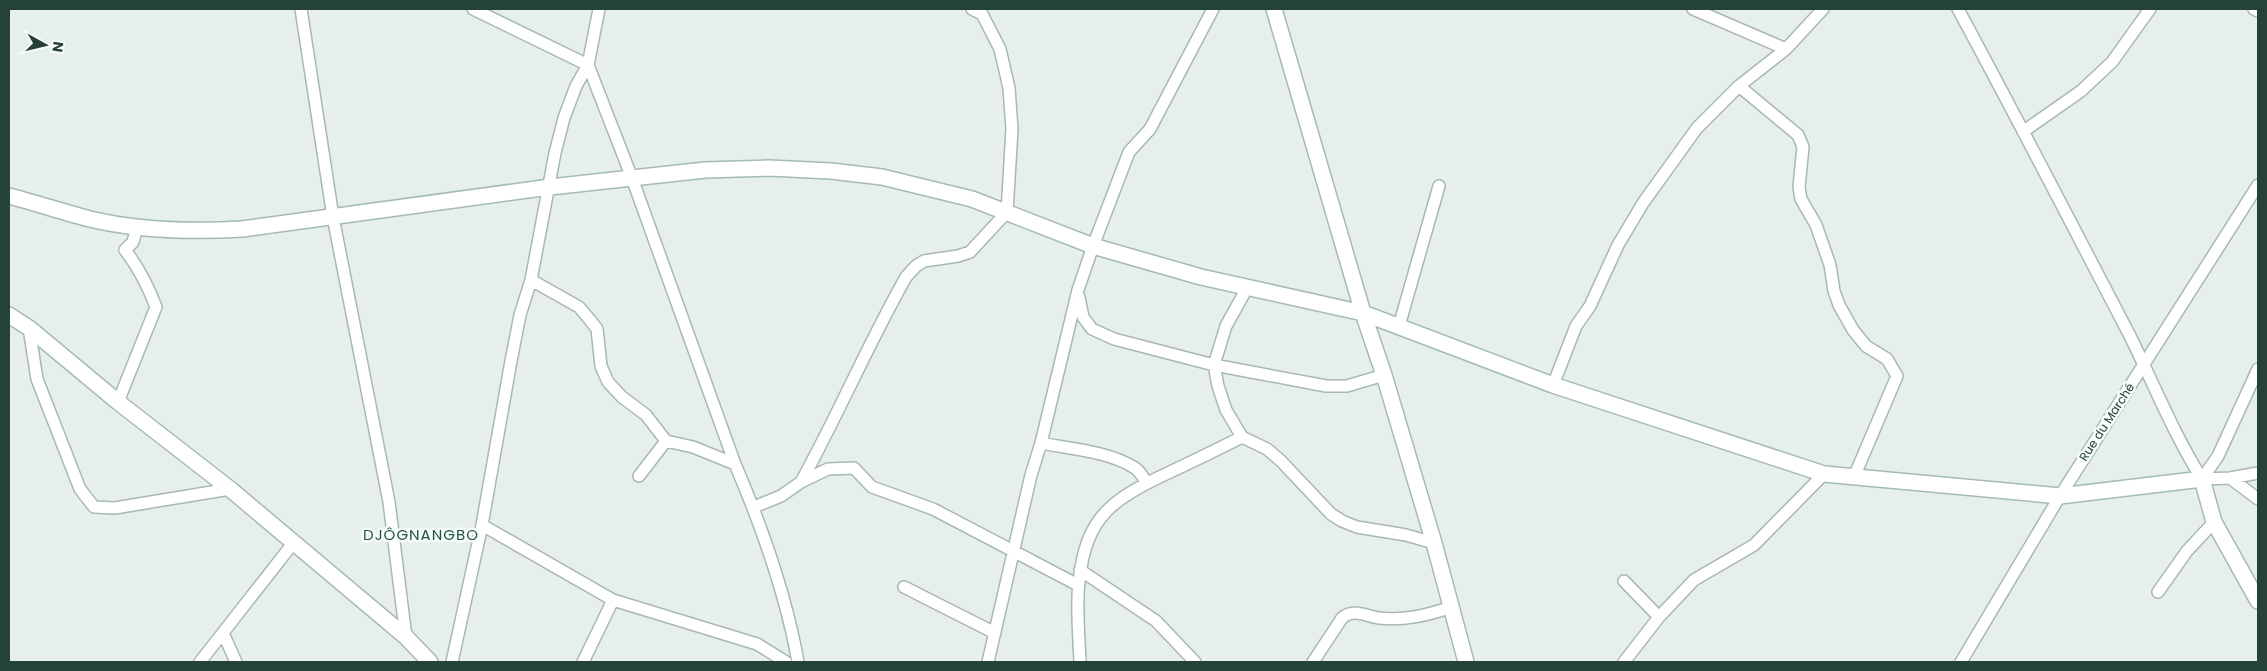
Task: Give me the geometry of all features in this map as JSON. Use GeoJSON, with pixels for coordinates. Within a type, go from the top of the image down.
{"type":"FeatureCollection","features":[{"type":"Feature","properties":{"kind":"street"},"geometry":{"type":"LineString","coordinates":[[301,9],[333,217],[390,502],[406,637]]}},
{"type":"Feature","properties":{"kind":"street"},"geometry":{"type":"LineString","coordinates":[[473,9],[588,65],[632,178],[735,464],[754,507],[780,587],[798,662]]}},
{"type":"Feature","properties":{"kind":"street"},"geometry":{"type":"LineString","coordinates":[[452,662],[482,525],[520,315],[531,280],[564,118],[576,86],[588,65],[599,9]]}},
{"type":"Feature","properties":{"kind":"street"},"geometry":{"type":"LineString","coordinates":[[800,482],[831,427],[864,357],[906,277],[916,266],[924,261],[958,256],[970,252],[1007,212],[1012,129],[1009,88],[1000,49],[982,14],[972,9]]}},
{"type":"Feature","properties":{"kind":"street"},"geometry":{"type":"LineString","coordinates":[[988,662],[1031,475],[1041,443],[1078,290],[1093,246],[1129,152],[1150,129],[1213,9]]}},
{"type":"Feature","properties":{"kind":"street"},"geometry":{"type":"LineString","coordinates":[[1274,9],[1363,313],[1384,375],[1434,543],[1466,662]]}},
{"type":"Feature","properties":{"kind":"street"},"geometry":{"type":"LineString","coordinates":[[1694,9],[1786,49]]}},
{"type":"Feature","properties":{"kind":"street"},"geometry":{"type":"LineString","coordinates":[[1553,385],[1576,326],[1590,306],[1618,245],[1643,203],[1697,128],[1739,86],[1786,49],[1823,9]]}},
{"type":"Feature","properties":{"kind":"street"},"geometry":{"type":"LineString","coordinates":[[1958,9],[2024,131],[2144,364],[2182,443],[2202,479],[2214,522],[2258,601]]}},
{"type":"Feature","properties":{"kind":"street"},"geometry":{"type":"LineString","coordinates":[[2024,131],[2081,91],[2112,62],[2150,9]]}},
{"type":"Feature","properties":{"kind":"street"},"geometry":{"type":"LineString","coordinates":[[2254,9],[2258,11]]}},
{"type":"Feature","properties":{"kind":"street"},"geometry":{"type":"LineString","coordinates":[[1739,86],[1798,135],[1803,147],[1799,187],[1802,199],[1816,225],[1830,264],[1834,291],[1839,305],[1857,335],[1866,346],[1887,359],[1897,376],[1854,477]]}},
{"type":"Feature","properties":{"kind":"street"},"geometry":{"type":"LineString","coordinates":[[9,196],[90,219],[137,227],[198,232],[242,229],[550,187],[705,170],[769,168],[882,177],[972,199],[1093,246],[1247,288],[1363,313],[1553,385],[1824,474],[2060,496],[2202,479],[2230,478],[2258,473]]}},
{"type":"Feature","properties":{"kind":"street","name":"Rue du Marché"},"geometry":{"type":"LineString","coordinates":[[1961,662],[2060,496],[2258,185]]}},
{"type":"Feature","properties":{"kind":"street"},"geometry":{"type":"LineString","coordinates":[[1399,326],[1439,186]]}},
{"type":"Feature","properties":{"kind":"street"},"geometry":{"type":"LineString","coordinates":[[118,402],[156,307],[149,287],[125,250],[133,242],[137,227]]}},
{"type":"Feature","properties":{"kind":"street"},"geometry":{"type":"LineString","coordinates":[[531,280],[580,307],[597,329],[601,366],[608,382],[622,397],[646,415],[666,441],[693,447],[735,464]]}},
{"type":"Feature","properties":{"kind":"street"},"geometry":{"type":"LineString","coordinates":[[1247,288],[1226,326],[1214,365],[1218,386],[1226,410],[1242,437],[1267,449],[1281,461],[1331,514],[1342,521],[1434,543]]}},
{"type":"Feature","properties":{"kind":"street"},"geometry":{"type":"LineString","coordinates":[[1078,290],[1083,317],[1092,328],[1114,339],[1214,365],[1326,386],[1347,386],[1384,375]]}},
{"type":"Feature","properties":{"kind":"street"},"geometry":{"type":"LineString","coordinates":[[9,315],[29,328],[118,402],[230,489],[406,637],[430,662]]}},
{"type":"Feature","properties":{"kind":"street"},"geometry":{"type":"LineString","coordinates":[[29,328],[37,378],[80,489],[94,507],[115,508],[230,489]]}},
{"type":"Feature","properties":{"kind":"street"},"geometry":{"type":"LineString","coordinates":[[2202,479],[2218,456],[2258,369]]}},
{"type":"Feature","properties":{"kind":"street"},"geometry":{"type":"LineString","coordinates":[[1080,662],[1078,585],[1080,570],[1086,544],[1101,517],[1124,495],[1242,437]]}},
{"type":"Feature","properties":{"kind":"street"},"geometry":{"type":"LineString","coordinates":[[639,476],[666,441]]}},
{"type":"Feature","properties":{"kind":"street"},"geometry":{"type":"LineString","coordinates":[[1041,443],[1084,451],[1120,461],[1137,468],[1147,483]]}},
{"type":"Feature","properties":{"kind":"street"},"geometry":{"type":"LineString","coordinates":[[754,507],[781,496],[800,482],[828,469],[854,468],[872,487],[932,509],[1078,585]]}},
{"type":"Feature","properties":{"kind":"street"},"geometry":{"type":"LineString","coordinates":[[1624,662],[1659,617],[1694,580],[1754,545],[1824,474]]}},
{"type":"Feature","properties":{"kind":"street"},"geometry":{"type":"LineString","coordinates":[[2230,478],[2258,498]]}},
{"type":"Feature","properties":{"kind":"street"},"geometry":{"type":"LineString","coordinates":[[2158,592],[2187,551],[2214,522]]}},
{"type":"Feature","properties":{"kind":"street"},"geometry":{"type":"LineString","coordinates":[[482,525],[613,600],[757,644],[786,662]]}},
{"type":"Feature","properties":{"kind":"street"},"geometry":{"type":"LineString","coordinates":[[200,662],[294,542]]}},
{"type":"Feature","properties":{"kind":"street"},"geometry":{"type":"LineString","coordinates":[[1080,570],[1156,621],[1195,662]]}},
{"type":"Feature","properties":{"kind":"street"},"geometry":{"type":"LineString","coordinates":[[1624,581],[1659,617]]}},
{"type":"Feature","properties":{"kind":"street"},"geometry":{"type":"LineString","coordinates":[[904,587],[994,633]]}},
{"type":"Feature","properties":{"kind":"street"},"geometry":{"type":"LineString","coordinates":[[583,662],[613,600]]}},
{"type":"Feature","properties":{"kind":"street"},"geometry":{"type":"LineString","coordinates":[[1313,662],[1342,618],[1348,613],[1378,618],[1408,618],[1452,607]]}},
{"type":"Feature","properties":{"kind":"street"},"geometry":{"type":"LineString","coordinates":[[223,633],[236,662]]}},
{"type":"Feature","properties":{"kind":"district","name":"DJÔGNANGBO"},"geometry":{"type":"Point","coordinates":[421,535]}}]}
